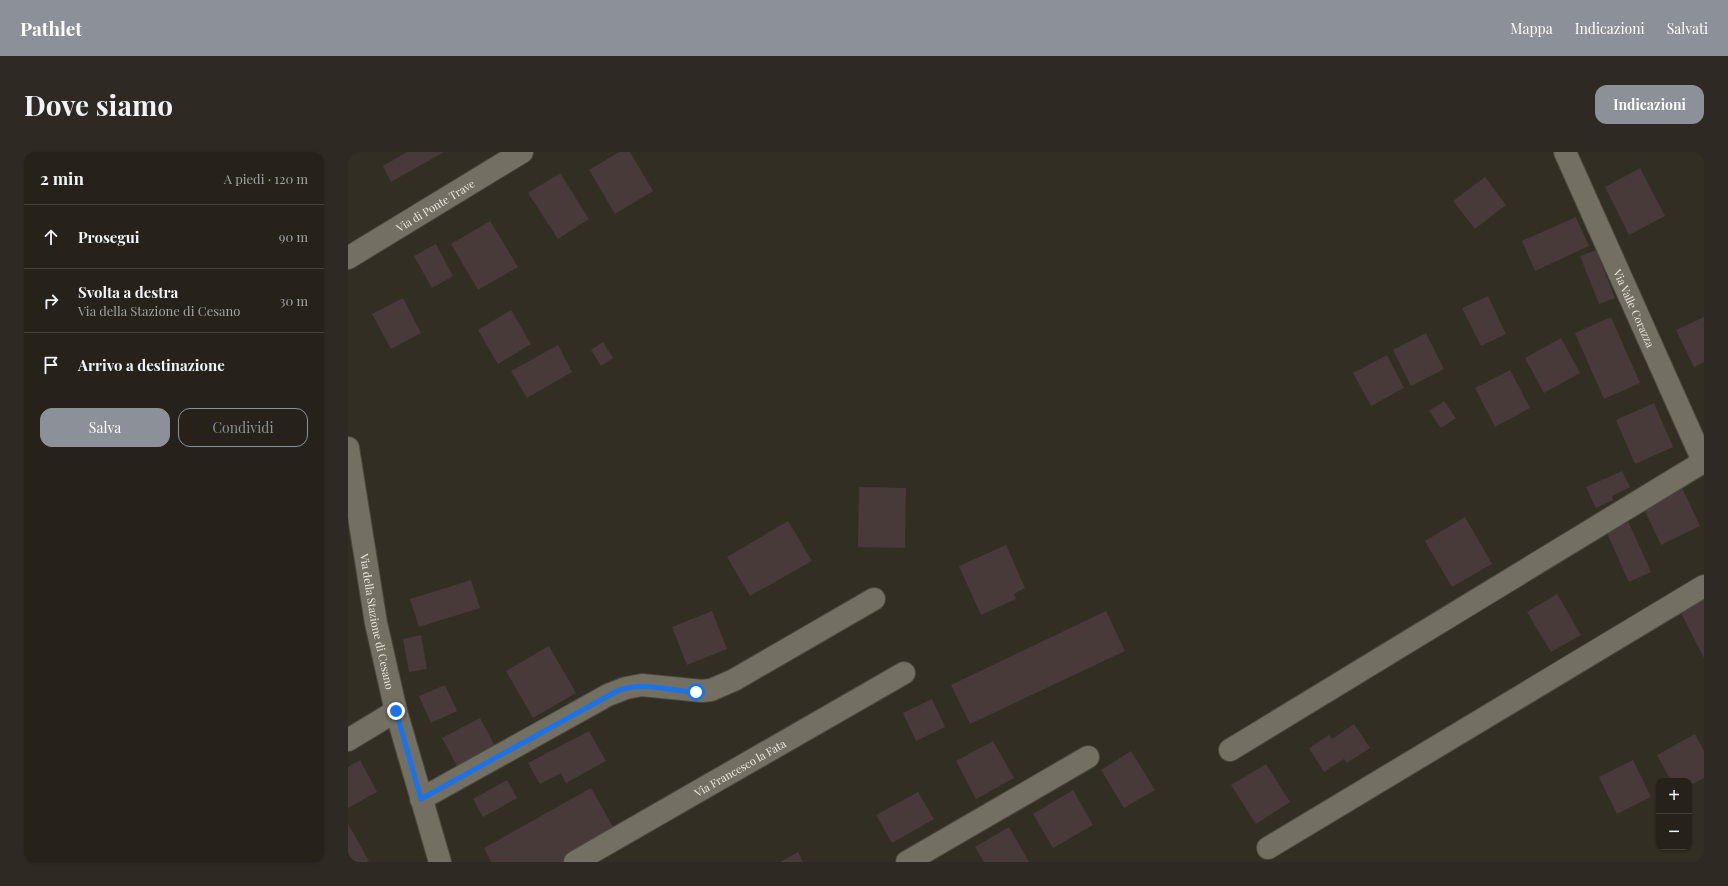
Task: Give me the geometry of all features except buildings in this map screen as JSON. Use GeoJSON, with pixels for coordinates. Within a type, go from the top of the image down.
{"type":"FeatureCollection","features":[{"type":"Feature","properties":{"kind":"street","name":"Via di Ponte Trave"},"geometry":{"type":"LineString","coordinates":[[348,258],[522,152]]}},
{"type":"Feature","properties":{"kind":"street","name":"Via Valle Corazza"},"geometry":{"type":"LineString","coordinates":[[1565,152],[1704,463]]}},
{"type":"Feature","properties":{"kind":"street","name":"Via della Stazione di Cesano"},"geometry":{"type":"LineString","coordinates":[[348,448],[376,624],[396,711],[440,862]]}},
{"type":"Feature","properties":{"kind":"street"},"geometry":{"type":"LineString","coordinates":[[1230,750],[1704,463]]}},
{"type":"Feature","properties":{"kind":"street"},"geometry":{"type":"LineString","coordinates":[[1268,848],[1704,586]]}},
{"type":"Feature","properties":{"kind":"street"},"geometry":{"type":"LineString","coordinates":[[421,799],[608,695],[626,688],[642,685],[690,691],[711,690],[734,680],[874,599]]}},
{"type":"Feature","properties":{"kind":"street","name":"Via Francesco la Fata"},"geometry":{"type":"LineString","coordinates":[[575,862],[904,672]]}},
{"type":"Feature","properties":{"kind":"street"},"geometry":{"type":"LineString","coordinates":[[348,740],[396,711]]}},
{"type":"Feature","properties":{"kind":"street"},"geometry":{"type":"LineString","coordinates":[[907,862],[1088,758]]}},
{"type":"Feature","properties":{"kind":"route"},"geometry":{"type":"LineString","coordinates":[[396,711],[421,799],[617,691],[631,687],[648,685],[696,692]]}}]}
